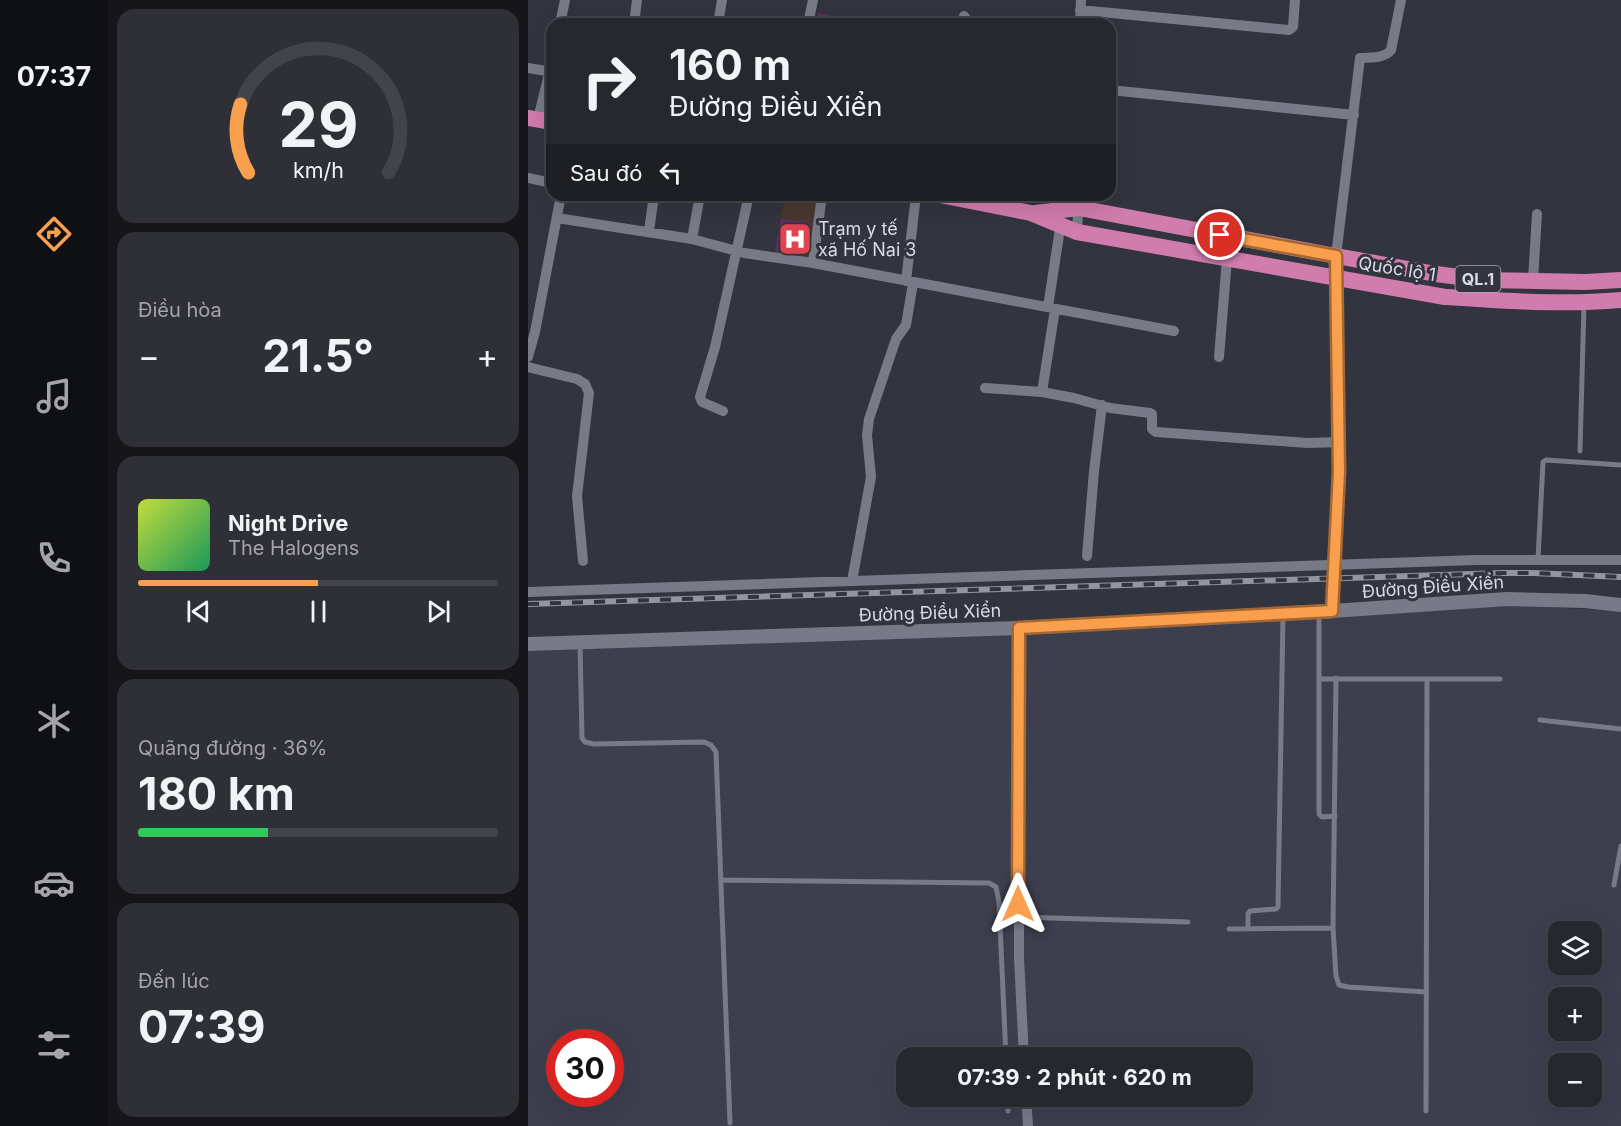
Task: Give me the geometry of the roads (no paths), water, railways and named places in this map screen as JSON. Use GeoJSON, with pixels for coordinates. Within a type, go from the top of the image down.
{"type":"FeatureCollection","features":[{"type":"Feature","properties":{"kind":"highway","name":"Quốc lộ 1"},"geometry":{"type":"LineString","coordinates":[[970,201],[1031,213],[1071,210],[1483,280],[1585,282],[1621,280]]}},
{"type":"Feature","properties":{"kind":"highway","name":"Quốc lộ 1"},"geometry":{"type":"LineString","coordinates":[[1071,210],[1077,232],[1445,297],[1584,303],[1621,300]]}},
{"type":"Feature","properties":{"kind":"highway"},"geometry":{"type":"LineString","coordinates":[[1336,256],[1336,279]]}},
{"type":"Feature","properties":{"kind":"street"},"geometry":{"type":"LineString","coordinates":[[561,18],[565,0]]}},
{"type":"Feature","properties":{"kind":"street"},"geometry":{"type":"LineString","coordinates":[[635,18],[637,0]]}},
{"type":"Feature","properties":{"kind":"street"},"geometry":{"type":"LineString","coordinates":[[719,18],[722,0]]}},
{"type":"Feature","properties":{"kind":"street"},"geometry":{"type":"LineString","coordinates":[[809,18],[813,0]]}},
{"type":"Feature","properties":{"kind":"street"},"geometry":{"type":"LineString","coordinates":[[1081,5],[1289,30],[1293,27],[1295,0]]}},
{"type":"Feature","properties":{"kind":"street"},"geometry":{"type":"LineString","coordinates":[[1336,256],[1360,58],[1381,57],[1387,55],[1391,50],[1401,0]]}},
{"type":"Feature","properties":{"kind":"street"},"geometry":{"type":"LineString","coordinates":[[528,68],[546,69]]}},
{"type":"Feature","properties":{"kind":"street"},"geometry":{"type":"LineString","coordinates":[[539,120],[546,90]]}},
{"type":"Feature","properties":{"kind":"street"},"geometry":{"type":"LineString","coordinates":[[1116,91],[1354,115]]}},
{"type":"Feature","properties":{"kind":"street"},"geometry":{"type":"LineString","coordinates":[[528,178],[546,182]]}},
{"type":"Feature","properties":{"kind":"street"},"geometry":{"type":"LineString","coordinates":[[528,357],[560,201]]}},
{"type":"Feature","properties":{"kind":"street"},"geometry":{"type":"LineString","coordinates":[[649,231],[653,201]]}},
{"type":"Feature","properties":{"kind":"street"},"geometry":{"type":"LineString","coordinates":[[692,238],[699,201]]}},
{"type":"Feature","properties":{"kind":"street"},"geometry":{"type":"LineString","coordinates":[[723,411],[702,402],[700,397],[716,347],[748,201]]}},
{"type":"Feature","properties":{"kind":"street"},"geometry":{"type":"LineString","coordinates":[[813,263],[821,201]]}},
{"type":"Feature","properties":{"kind":"street"},"geometry":{"type":"LineString","coordinates":[[852,581],[871,477],[867,435],[869,419],[896,339],[906,325],[916,201]]}},
{"type":"Feature","properties":{"kind":"street"},"geometry":{"type":"LineString","coordinates":[[1041,392],[1052,308],[1071,210]]}},
{"type":"Feature","properties":{"kind":"street"},"geometry":{"type":"LineString","coordinates":[[1533,280],[1537,214]]}},
{"type":"Feature","properties":{"kind":"street"},"geometry":{"type":"LineString","coordinates":[[557,218],[692,238],[744,253],[813,263],[1174,332]]}},
{"type":"Feature","properties":{"kind":"street"},"geometry":{"type":"LineString","coordinates":[[1219,357],[1227,259]]}},
{"type":"Feature","properties":{"kind":"street"},"geometry":{"type":"LineString","coordinates":[[1325,612],[1334,565],[1340,442],[1336,279]]}},
{"type":"Feature","properties":{"kind":"street"},"geometry":{"type":"LineString","coordinates":[[528,367],[577,379],[585,384],[589,393],[577,496],[583,561]]}},
{"type":"Feature","properties":{"kind":"street"},"geometry":{"type":"LineString","coordinates":[[985,388],[1041,392],[1150,413],[1152,414],[1152,429],[1156,432],[1308,443],[1340,442]]}},
{"type":"Feature","properties":{"kind":"street"},"geometry":{"type":"LineString","coordinates":[[1087,556],[1102,405]]}},
{"type":"Feature","properties":{"kind":"street"},"geometry":{"type":"LineString","coordinates":[[528,592],[1538,559],[1621,560]]}},
{"type":"Feature","properties":{"kind":"street","name":"Đường Điều Xiển"},"geometry":{"type":"LineString","coordinates":[[528,644],[1019,628],[1325,612],[1507,599],[1621,604]]}},
{"type":"Feature","properties":{"kind":"street"},"geometry":{"type":"LineString","coordinates":[[1019,628],[1018,917],[1024,1047]]}},
{"type":"Feature","properties":{"kind":"street"},"geometry":{"type":"LineString","coordinates":[[1027,1107],[1028,1126]]}},
{"type":"Feature","properties":{"kind":"lane"},"geometry":{"type":"LineString","coordinates":[[1580,450],[1584,303]]}},
{"type":"Feature","properties":{"kind":"lane"},"geometry":{"type":"LineString","coordinates":[[1538,559],[1543,462],[1546,460],[1621,465]]}},
{"type":"Feature","properties":{"kind":"lane"},"geometry":{"type":"LineString","coordinates":[[1325,612],[1320,679],[1319,814],[1322,817],[1335,816]]}},
{"type":"Feature","properties":{"kind":"lane"},"geometry":{"type":"LineString","coordinates":[[1248,929],[1250,910],[1278,907],[1283,614]]}},
{"type":"Feature","properties":{"kind":"lane"},"geometry":{"type":"LineString","coordinates":[[580,642],[582,738],[585,742],[594,744],[704,742],[711,745],[716,752],[730,1123]]}},
{"type":"Feature","properties":{"kind":"lane"},"geometry":{"type":"LineString","coordinates":[[1336,678],[1333,928],[1336,976],[1339,985],[1426,992]]}},
{"type":"Feature","properties":{"kind":"lane"},"geometry":{"type":"LineString","coordinates":[[1320,679],[1500,679]]}},
{"type":"Feature","properties":{"kind":"lane"},"geometry":{"type":"LineString","coordinates":[[1426,1111],[1427,679]]}},
{"type":"Feature","properties":{"kind":"lane"},"geometry":{"type":"LineString","coordinates":[[1539,720],[1621,729]]}},
{"type":"Feature","properties":{"kind":"lane"},"geometry":{"type":"LineString","coordinates":[[1614,885],[1621,846]]}},
{"type":"Feature","properties":{"kind":"lane"},"geometry":{"type":"LineString","coordinates":[[721,880],[989,883],[996,887],[999,902],[1006,1047]]}},
{"type":"Feature","properties":{"kind":"lane"},"geometry":{"type":"LineString","coordinates":[[1018,917],[1188,922]]}},
{"type":"Feature","properties":{"kind":"lane"},"geometry":{"type":"LineString","coordinates":[[1229,929],[1333,928]]}},
{"type":"Feature","properties":{"kind":"railway"},"geometry":{"type":"LineString","coordinates":[[528,604],[1503,573],[1621,577]]}},
{"type":"Feature","properties":{"kind":"place","name":"Trạm y tế xã Hố Nai 3"},"geometry":{"type":"Point","coordinates":[795,239]}}]}
